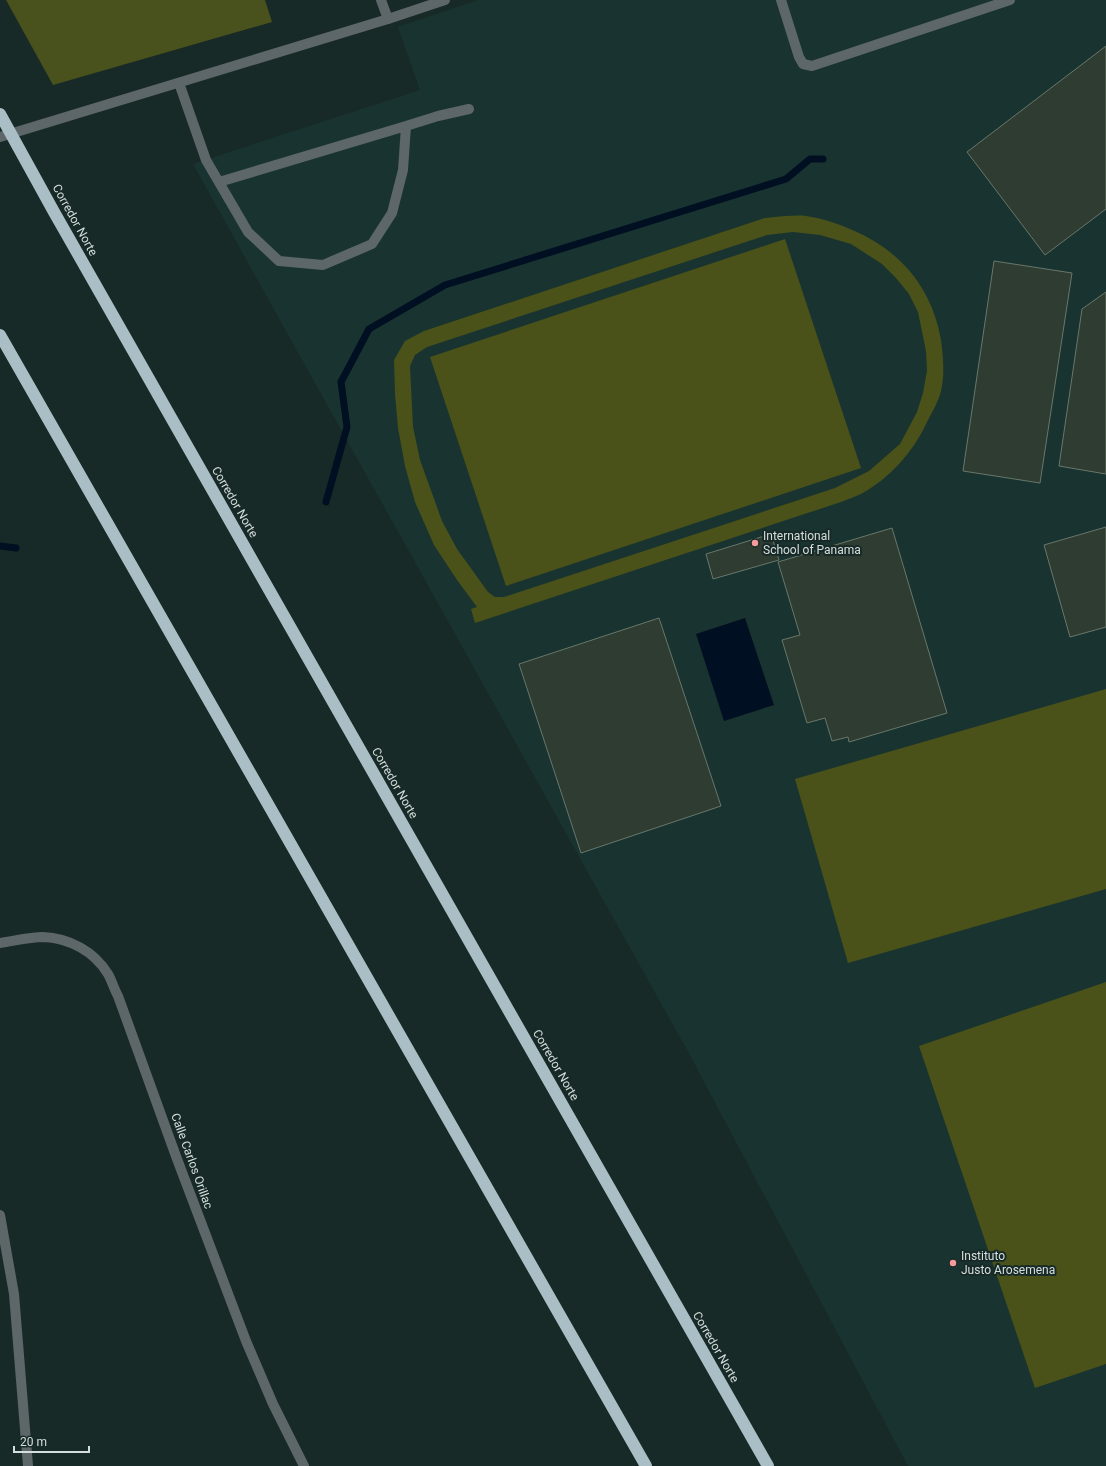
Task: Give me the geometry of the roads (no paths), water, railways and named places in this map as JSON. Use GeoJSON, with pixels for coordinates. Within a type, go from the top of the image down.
{"type":"FeatureCollection","features":[{"type":"Feature","properties":{"kind":"highway","name":"Corredor Norte"},"geometry":{"type":"LineString","coordinates":[[0,114],[54,212],[768,1466]]}},
{"type":"Feature","properties":{"kind":"highway"},"geometry":{"type":"LineString","coordinates":[[0,335],[646,1466]]}},
{"type":"Feature","properties":{"kind":"street"},"geometry":{"type":"LineString","coordinates":[[381,0],[388,19]]}},
{"type":"Feature","properties":{"kind":"street"},"geometry":{"type":"LineString","coordinates":[[0,137],[388,19],[445,0]]}},
{"type":"Feature","properties":{"kind":"street"},"geometry":{"type":"LineString","coordinates":[[781,0],[799,57],[804,64],[812,66],[1010,0]]}},
{"type":"Feature","properties":{"kind":"street"},"geometry":{"type":"LineString","coordinates":[[179,83],[206,160],[248,232],[279,261],[323,265],[372,244],[392,213],[403,170],[406,126]]}},
{"type":"Feature","properties":{"kind":"street"},"geometry":{"type":"LineString","coordinates":[[219,182],[438,116],[469,109]]}},
{"type":"Feature","properties":{"kind":"street","name":"Calle Carlos Orillac"},"geometry":{"type":"LineString","coordinates":[[0,944],[43,937],[77,945],[91,954],[108,974],[118,996],[180,1167],[246,1341],[304,1466]]}},
{"type":"Feature","properties":{"kind":"street"},"geometry":{"type":"LineString","coordinates":[[0,1215],[14,1294],[28,1466]]}},
{"type":"Feature","properties":{"kind":"waterway"},"geometry":{"type":"LineString","coordinates":[[326,502],[347,427],[341,382],[369,329],[445,285],[786,179],[810,159],[823,159]]}},
{"type":"Feature","properties":{"kind":"waterway"},"geometry":{"type":"LineString","coordinates":[[0,546],[16,548]]}},
{"type":"Feature","properties":{"kind":"place","name":"International School of Panama"},"geometry":{"type":"Point","coordinates":[755,543]}},
{"type":"Feature","properties":{"kind":"place","name":"Instituto Justo Arosemena"},"geometry":{"type":"Point","coordinates":[953,1263]}}]}
